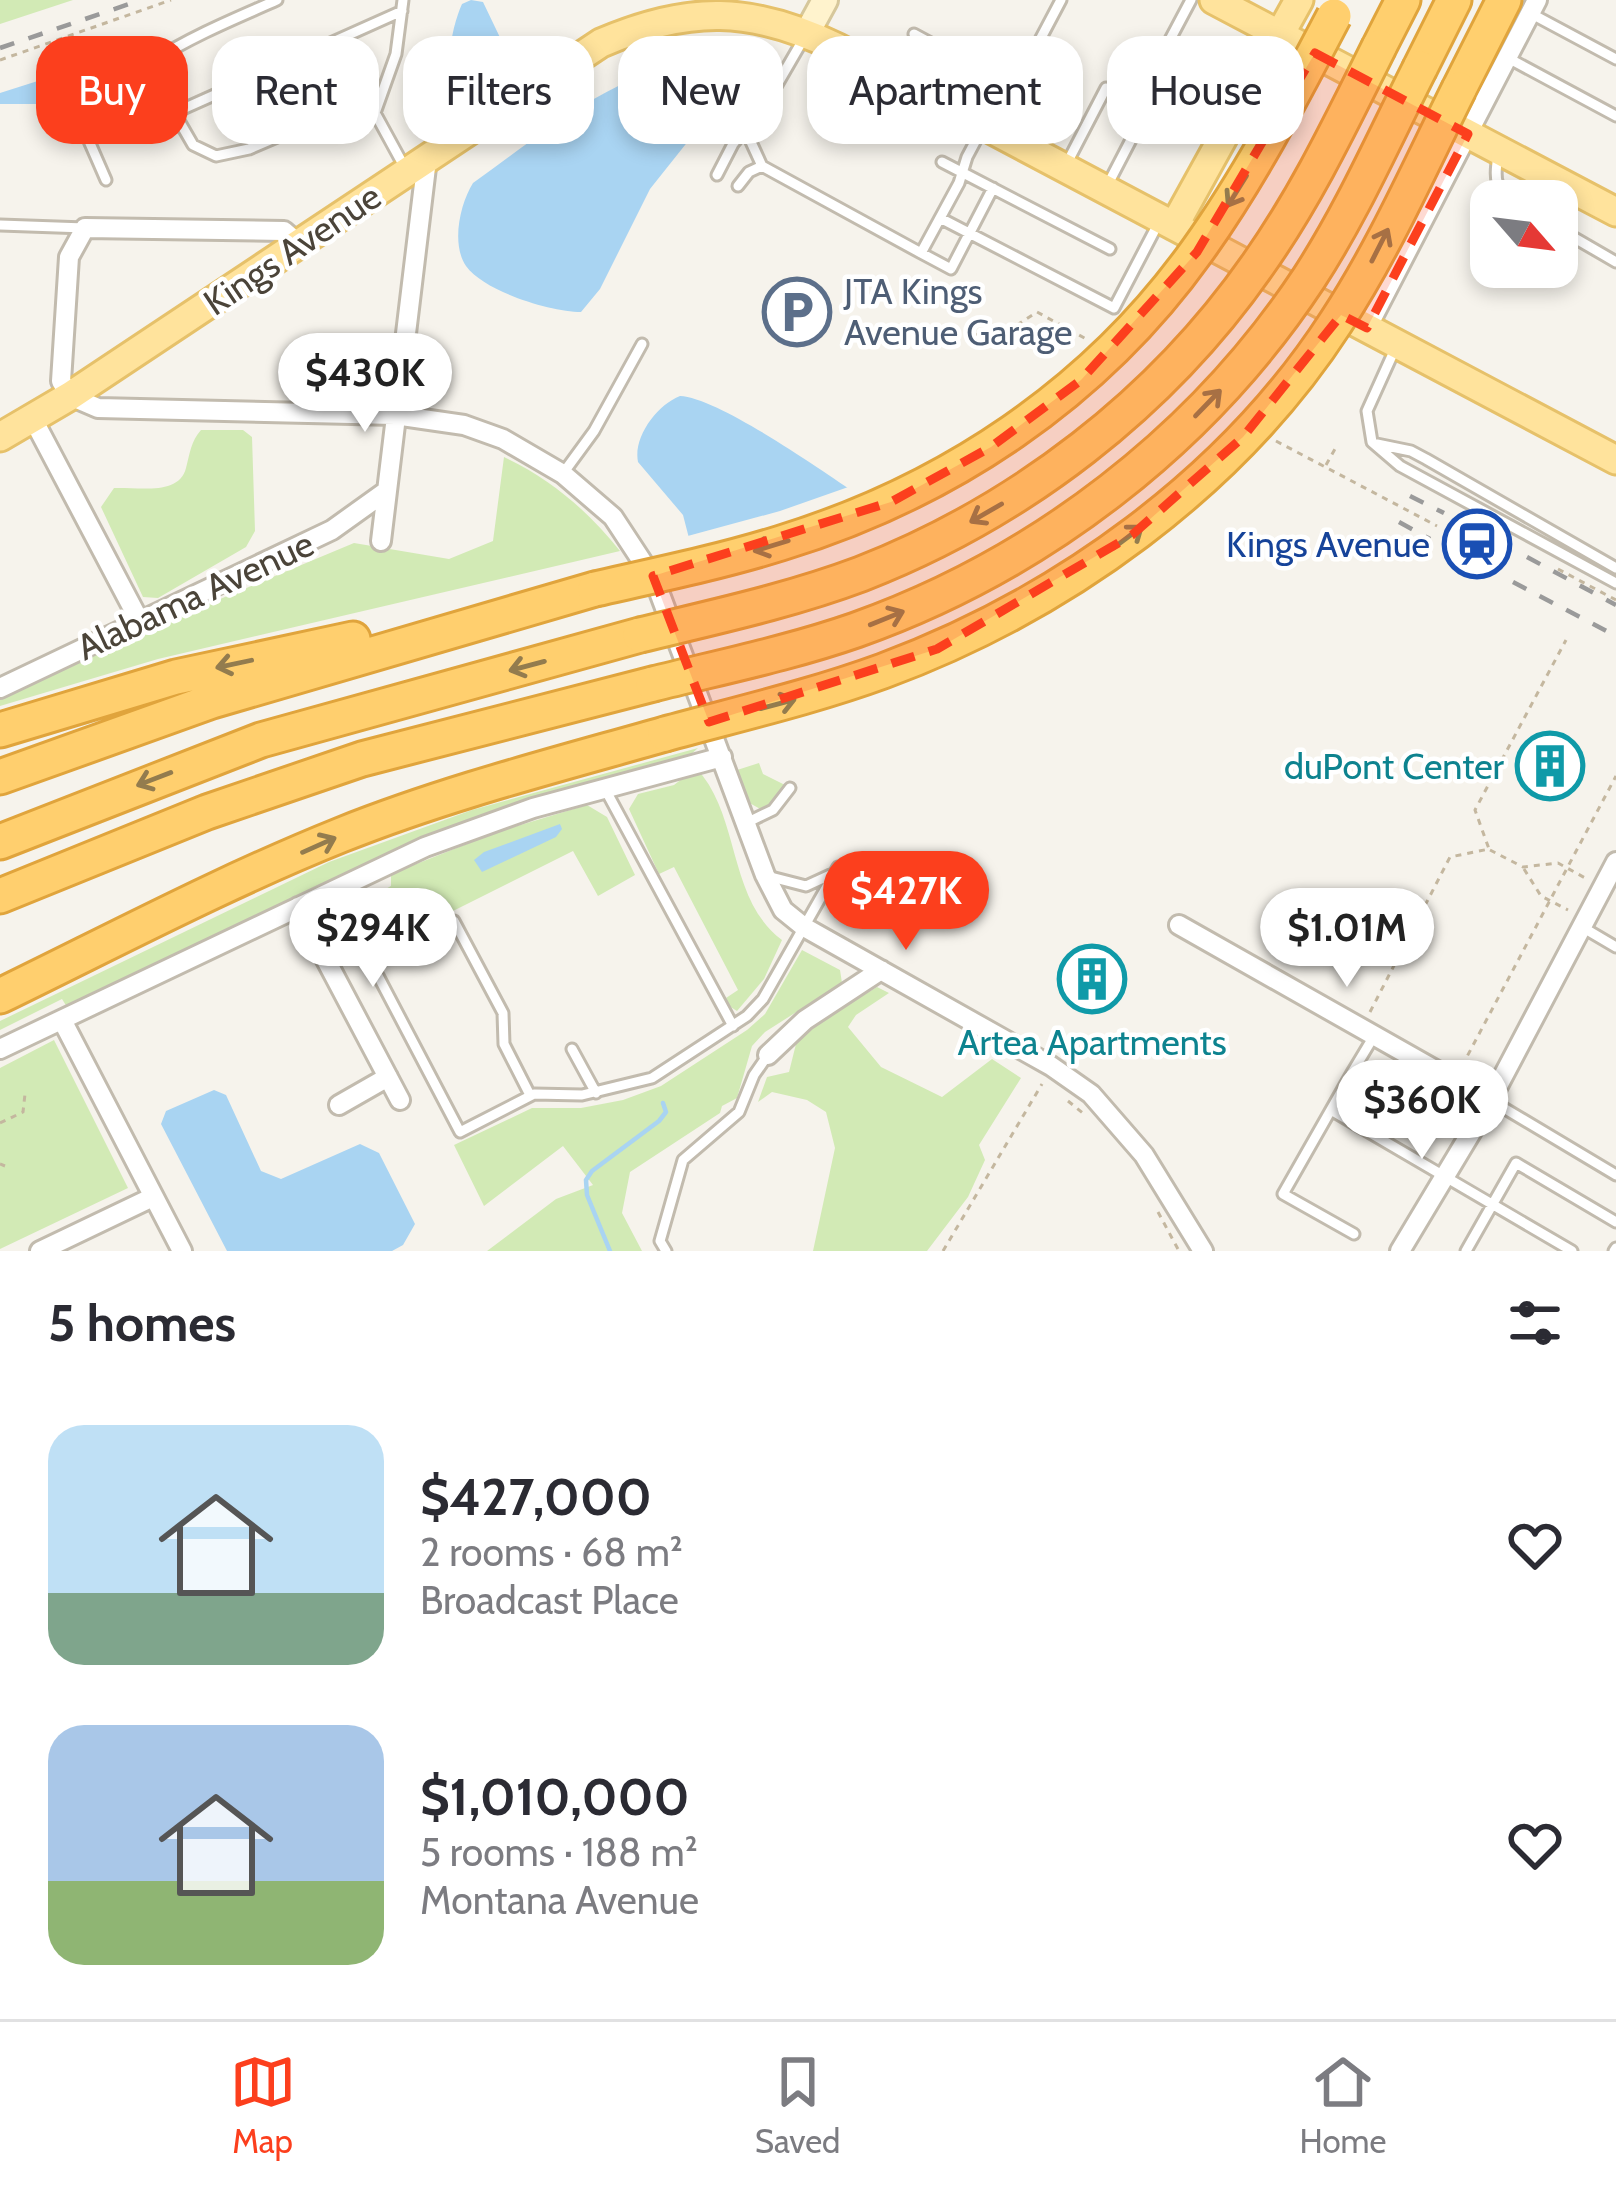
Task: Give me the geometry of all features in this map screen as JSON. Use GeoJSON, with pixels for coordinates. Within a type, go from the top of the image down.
{"type":"FeatureCollection","features":[{"type":"Feature","properties":{"kind":"highway"},"geometry":{"type":"LineString","coordinates":[[0,842],[261,740],[776,602],[884,564],[986,514],[1102,433],[1186,353],[1259,264],[1304,192],[1403,0]]}},
{"type":"Feature","properties":{"kind":"highway"},"geometry":{"type":"LineString","coordinates":[[0,896],[207,812],[362,759],[803,647],[909,609],[1010,558],[1119,484],[1211,401],[1284,314],[1345,218],[1454,0]]}},
{"type":"Feature","properties":{"kind":"highway"},"geometry":{"type":"LineString","coordinates":[[0,996],[209,892],[341,835],[448,796],[831,689],[937,649],[1059,585],[1166,508],[1243,437],[1319,347],[1366,272],[1459,89],[1524,4]]}},
{"type":"Feature","properties":{"kind":"highway"},"geometry":{"type":"LineString","coordinates":[[0,730],[217,668],[596,589],[753,551],[864,514],[966,463],[1048,407],[1124,339],[1197,252],[1245,179],[1340,5]]}},
{"type":"Feature","properties":{"kind":"highway"},"geometry":{"type":"LineString","coordinates":[[0,777],[212,701],[596,589]]}},
{"type":"Feature","properties":{"kind":"highway"},"geometry":{"type":"LineString","coordinates":[[0,907],[47,875]]}},
{"type":"Feature","properties":{"kind":"main road"},"geometry":{"type":"LineString","coordinates":[[1214,0],[1556,180]]}},
{"type":"Feature","properties":{"kind":"main road"},"geometry":{"type":"LineString","coordinates":[[1280,34],[1298,0]]}},
{"type":"Feature","properties":{"kind":"main road","name":"Kings Avenue"},"geometry":{"type":"LineString","coordinates":[[2,430],[33,419],[70,396],[602,43],[697,7],[753,17],[813,36]]}},
{"type":"Feature","properties":{"kind":"main road","name":"Kings Avenue"},"geometry":{"type":"LineString","coordinates":[[1019,144],[1616,460]]}},
{"type":"Feature","properties":{"kind":"main road"},"geometry":{"type":"LineString","coordinates":[[1167,222],[1217,144]]}},
{"type":"Feature","properties":{"kind":"main road"},"geometry":{"type":"LineString","coordinates":[[1578,192],[1616,212]]}},
{"type":"Feature","properties":{"kind":"street"},"geometry":{"type":"LineString","coordinates":[[807,33],[825,0]]}},
{"type":"Feature","properties":{"kind":"street"},"geometry":{"type":"LineString","coordinates":[[1366,328],[1508,58],[1524,4]]}},
{"type":"Feature","properties":{"kind":"street"},"geometry":{"type":"LineString","coordinates":[[381,542],[417,165]]}},
{"type":"Feature","properties":{"kind":"street"},"geometry":{"type":"LineString","coordinates":[[299,244],[284,231],[86,228],[69,257],[61,381],[70,396],[98,408],[118,410],[395,415],[464,425],[520,447],[563,474],[621,527],[649,569],[765,875],[783,910],[804,927],[1052,1066],[1091,1094],[1144,1155],[1202,1251]]}},
{"type":"Feature","properties":{"kind":"street"},"geometry":{"type":"LineString","coordinates":[[33,419],[140,622]]}},
{"type":"Feature","properties":{"kind":"street","name":"Alabama Avenue"},"geometry":{"type":"LineString","coordinates":[[0,688],[332,530],[385,492]]}},
{"type":"Feature","properties":{"kind":"street"},"geometry":{"type":"LineString","coordinates":[[0,1049],[467,830],[722,757]]}},
{"type":"Feature","properties":{"kind":"street"},"geometry":{"type":"LineString","coordinates":[[1400,1251],[1490,1101],[1616,862]]}},
{"type":"Feature","properties":{"kind":"street"},"geometry":{"type":"LineString","coordinates":[[298,907],[400,1100]]}},
{"type":"Feature","properties":{"kind":"street"},"geometry":{"type":"LineString","coordinates":[[1179,925],[1490,1101]]}},
{"type":"Feature","properties":{"kind":"street"},"geometry":{"type":"LineString","coordinates":[[768,1055],[805,1020],[881,970]]}},
{"type":"Feature","properties":{"kind":"street"},"geometry":{"type":"LineString","coordinates":[[62,1020],[182,1251]]}},
{"type":"Feature","properties":{"kind":"street"},"geometry":{"type":"LineString","coordinates":[[339,1105],[388,1077]]}},
{"type":"Feature","properties":{"kind":"street"},"geometry":{"type":"LineString","coordinates":[[40,1251],[153,1197]]}},
{"type":"Feature","properties":{"kind":"lane"},"geometry":{"type":"LineString","coordinates":[[188,40],[277,0]]}},
{"type":"Feature","properties":{"kind":"lane"},"geometry":{"type":"LineString","coordinates":[[1042,36],[1061,0]]}},
{"type":"Feature","properties":{"kind":"lane"},"geometry":{"type":"LineString","coordinates":[[1172,36],[1191,0]]}},
{"type":"Feature","properties":{"kind":"lane"},"geometry":{"type":"LineString","coordinates":[[1524,4],[1616,59]]}},
{"type":"Feature","properties":{"kind":"lane"},"geometry":{"type":"LineString","coordinates":[[402,5],[396,54],[375,113],[378,124],[417,165]]}},
{"type":"Feature","properties":{"kind":"lane"},"geometry":{"type":"LineString","coordinates":[[188,106],[402,5]]}},
{"type":"Feature","properties":{"kind":"lane"},"geometry":{"type":"LineString","coordinates":[[783,72],[807,33]]}},
{"type":"Feature","properties":{"kind":"lane"},"geometry":{"type":"LineString","coordinates":[[914,34],[918,36]]}},
{"type":"Feature","properties":{"kind":"lane"},"geometry":{"type":"LineString","coordinates":[[1508,58],[1616,116]]}},
{"type":"Feature","properties":{"kind":"lane"},"geometry":{"type":"LineString","coordinates":[[1065,168],[1106,88],[1147,109],[1105,190]]}},
{"type":"Feature","properties":{"kind":"lane"},"geometry":{"type":"LineString","coordinates":[[188,137],[193,145],[216,156],[232,154],[380,93]]}},
{"type":"Feature","properties":{"kind":"lane"},"geometry":{"type":"LineString","coordinates":[[90,144],[106,180]]}},
{"type":"Feature","properties":{"kind":"lane"},"geometry":{"type":"LineString","coordinates":[[717,175],[734,144]]}},
{"type":"Feature","properties":{"kind":"lane"},"geometry":{"type":"LineString","coordinates":[[753,144],[762,166],[951,269],[993,188]]}},
{"type":"Feature","properties":{"kind":"lane"},"geometry":{"type":"LineString","coordinates":[[921,254],[979,144]]}},
{"type":"Feature","properties":{"kind":"lane"},"geometry":{"type":"LineString","coordinates":[[1496,180],[1499,150]]}},
{"type":"Feature","properties":{"kind":"lane"},"geometry":{"type":"LineString","coordinates":[[943,162],[1110,249]]}},
{"type":"Feature","properties":{"kind":"lane"},"geometry":{"type":"LineString","coordinates":[[738,186],[762,166]]}},
{"type":"Feature","properties":{"kind":"lane"},"geometry":{"type":"LineString","coordinates":[[940,218],[1114,308],[1167,222]]}},
{"type":"Feature","properties":{"kind":"lane"},"geometry":{"type":"LineString","coordinates":[[0,225],[86,228]]}},
{"type":"Feature","properties":{"kind":"lane"},"geometry":{"type":"LineString","coordinates":[[1578,240],[1616,262]]}},
{"type":"Feature","properties":{"kind":"lane"},"geometry":{"type":"LineString","coordinates":[[563,474],[594,431],[642,344]]}},
{"type":"Feature","properties":{"kind":"lane"},"geometry":{"type":"LineString","coordinates":[[1397,344],[1367,411],[1372,442],[1400,466],[1616,583]]}},
{"type":"Feature","properties":{"kind":"lane"},"geometry":{"type":"LineString","coordinates":[[1372,442],[1426,459],[1616,568]]}},
{"type":"Feature","properties":{"kind":"lane"},"geometry":{"type":"LineString","coordinates":[[746,823],[773,810],[790,788]]}},
{"type":"Feature","properties":{"kind":"lane"},"geometry":{"type":"LineString","coordinates":[[605,789],[733,1026]]}},
{"type":"Feature","properties":{"kind":"lane"},"geometry":{"type":"LineString","coordinates":[[333,890],[460,1132],[530,1095],[596,1093],[660,1075],[758,1006],[838,868],[806,886],[765,875]]}},
{"type":"Feature","properties":{"kind":"lane"},"geometry":{"type":"LineString","coordinates":[[372,965],[454,921],[503,1013],[504,1044],[530,1095]]}},
{"type":"Feature","properties":{"kind":"lane"},"geometry":{"type":"LineString","coordinates":[[1584,924],[1616,947]]}},
{"type":"Feature","properties":{"kind":"lane"},"geometry":{"type":"LineString","coordinates":[[1354,1234],[1283,1194],[1374,1036]]}},
{"type":"Feature","properties":{"kind":"lane"},"geometry":{"type":"LineString","coordinates":[[572,1049],[596,1093]]}},
{"type":"Feature","properties":{"kind":"lane"},"geometry":{"type":"LineString","coordinates":[[666,1251],[660,1241],[678,1167],[739,1112],[768,1055]]}},
{"type":"Feature","properties":{"kind":"lane"},"geometry":{"type":"LineString","coordinates":[[1353,1071],[1428,1114]]}},
{"type":"Feature","properties":{"kind":"lane"},"geometry":{"type":"LineString","coordinates":[[1490,1101],[1616,1175]]}},
{"type":"Feature","properties":{"kind":"lane"},"geometry":{"type":"LineString","coordinates":[[1331,1110],[1572,1251]]}},
{"type":"Feature","properties":{"kind":"lane"},"geometry":{"type":"LineString","coordinates":[[1484,1251],[1468,1247],[1516,1163],[1616,1222]]}},
{"type":"Feature","properties":{"kind":"path"},"geometry":{"type":"LineString","coordinates":[[0,60],[171,0]]}},
{"type":"Feature","properties":{"kind":"path"},"geometry":{"type":"LineString","coordinates":[[1325,466],[1334,449]]}},
{"type":"Feature","properties":{"kind":"path"},"geometry":{"type":"LineString","coordinates":[[1558,569],[1616,600]]}},
{"type":"Feature","properties":{"kind":"path"},"geometry":{"type":"LineString","coordinates":[[1489,849],[1475,810],[1566,640]]}},
{"type":"Feature","properties":{"kind":"path"},"geometry":{"type":"LineString","coordinates":[[1454,1082],[1616,776]]}},
{"type":"Feature","properties":{"kind":"path"},"geometry":{"type":"LineString","coordinates":[[1368,1016],[1450,857],[1489,849],[1523,867],[1540,896],[1584,924]]}},
{"type":"Feature","properties":{"kind":"path"},"geometry":{"type":"LineString","coordinates":[[1523,867],[1558,863],[1603,887]]}},
{"type":"Feature","properties":{"kind":"path"},"geometry":{"type":"LineString","coordinates":[[944,1251],[1042,1083],[1089,1119]]}},
{"type":"Feature","properties":{"kind":"path"},"geometry":{"type":"LineString","coordinates":[[0,1123],[23,1112],[25,1094]]}},
{"type":"Feature","properties":{"kind":"path"},"geometry":{"type":"LineString","coordinates":[[1150,1198],[1179,1251]]}},
{"type":"Feature","properties":{"kind":"highlighted area"},"geometry":{"type":"Polygon","coordinates":[[[1315,53],[1468,134],[1367,328],[1341,315],[1243,437],[1132,535],[937,649],[709,722],[653,576],[891,502],[991,447],[1081,380],[1197,252],[1315,53]]]}},
{"type":"Feature","properties":{"kind":"green space"},"geometry":{"type":"Polygon","coordinates":[[[0,0],[73,0],[0,24],[0,0]]]}},
{"type":"Feature","properties":{"kind":"green space"},"geometry":{"type":"Polygon","coordinates":[[[201,430],[243,430],[252,437],[255,531],[246,547],[158,598],[143,597],[101,507],[114,488],[175,483],[182,477],[201,430]]]}},
{"type":"Feature","properties":{"kind":"green space"},"geometry":{"type":"Polygon","coordinates":[[[504,457],[568,497],[620,551],[158,659],[0,706],[0,697],[36,676],[354,543],[449,559],[493,541],[504,457]]]}},
{"type":"Feature","properties":{"kind":"green space"},"geometry":{"type":"Polygon","coordinates":[[[698,748],[687,758],[507,808],[420,840],[67,1007],[62,999],[0,1030],[0,1021],[329,862],[472,810],[698,748]]]}},
{"type":"Feature","properties":{"kind":"green space"},"geometry":{"type":"Polygon","coordinates":[[[759,763],[763,774],[785,785],[762,810],[746,801],[734,771],[759,763]]]}},
{"type":"Feature","properties":{"kind":"green space"},"geometry":{"type":"Polygon","coordinates":[[[696,768],[721,809],[752,902],[782,940],[764,979],[737,1011],[726,998],[738,990],[674,867],[659,874],[629,809],[638,794],[674,785],[696,768]]]}},
{"type":"Feature","properties":{"kind":"green space"},"geometry":{"type":"Polygon","coordinates":[[[587,805],[607,817],[635,875],[598,896],[573,851],[381,947],[373,945],[361,926],[357,905],[391,886],[391,874],[497,832],[587,805]]]}},
{"type":"Feature","properties":{"kind":"green space"},"geometry":{"type":"Polygon","coordinates":[[[802,950],[840,970],[842,983],[765,1032],[752,1046],[737,1098],[630,1172],[622,1213],[642,1251],[487,1251],[556,1199],[593,1185],[563,1146],[484,1206],[454,1145],[532,1108],[581,1108],[661,1086],[765,1014],[802,950]]]}},
{"type":"Feature","properties":{"kind":"green space"},"geometry":{"type":"Polygon","coordinates":[[[877,987],[889,993],[856,1015],[848,1027],[881,1067],[942,1097],[992,1059],[1021,1078],[979,1145],[985,1160],[968,1197],[927,1251],[813,1251],[835,1148],[826,1112],[807,1100],[772,1092],[758,1102],[767,1077],[789,1072],[803,1032],[877,987]]]}},
{"type":"Feature","properties":{"kind":"green space"},"geometry":{"type":"Polygon","coordinates":[[[54,1040],[128,1188],[0,1249],[0,1068],[54,1040]]]}},
{"type":"Feature","properties":{"kind":"water"},"geometry":{"type":"Polygon","coordinates":[[[483,2],[499,36],[453,36],[462,4],[483,2]]]}},
{"type":"Feature","properties":{"kind":"water"},"geometry":{"type":"Polygon","coordinates":[[[36,82],[36,104],[0,104],[0,93],[36,82]]]}},
{"type":"Feature","properties":{"kind":"water"},"geometry":{"type":"Polygon","coordinates":[[[618,86],[618,144],[686,144],[650,189],[600,289],[581,312],[519,299],[488,284],[466,266],[459,247],[464,202],[473,183],[527,144],[594,144],[594,99],[618,86]]]}},
{"type":"Feature","properties":{"kind":"water"},"geometry":{"type":"Polygon","coordinates":[[[680,396],[744,422],[857,494],[690,542],[683,515],[638,462],[637,452],[648,423],[680,396]]]}},
{"type":"Feature","properties":{"kind":"water"},"geometry":{"type":"Polygon","coordinates":[[[560,824],[556,837],[482,872],[474,860],[484,852],[560,824]]]}},
{"type":"Feature","properties":{"kind":"water"},"geometry":{"type":"Polygon","coordinates":[[[214,1090],[226,1095],[261,1171],[281,1179],[360,1144],[379,1153],[415,1224],[403,1245],[392,1251],[227,1251],[161,1124],[166,1111],[214,1090]]]}},
{"type":"Feature","properties":{"kind":"pier"},"geometry":{"type":"Polygon","coordinates":[[[854,485],[864,501],[690,555],[685,544],[684,537],[854,485]]]}},
{"type":"Feature","properties":{"kind":"waterway"},"geometry":{"type":"LineString","coordinates":[[610,1251],[587,1195],[586,1180],[659,1121],[666,1112],[663,1103]]}},
{"type":"Feature","properties":{"kind":"railway"},"geometry":{"type":"LineString","coordinates":[[0,48],[141,0]]}},
{"type":"Feature","properties":{"kind":"railway"},"geometry":{"type":"LineString","coordinates":[[1410,496],[1444,513]]}},
{"type":"Feature","properties":{"kind":"railway"},"geometry":{"type":"LineString","coordinates":[[1399,522],[1430,539]]}},
{"type":"Feature","properties":{"kind":"railway"},"geometry":{"type":"LineString","coordinates":[[1527,557],[1616,605]]}},
{"type":"Feature","properties":{"kind":"railway"},"geometry":{"type":"LineString","coordinates":[[1513,582],[1616,636]]}},
{"type":"Feature","properties":{"kind":"place","name":"JTA Kings Avenue Garage"},"geometry":{"type":"Point","coordinates":[797,312]}},
{"type":"Feature","properties":{"kind":"place","name":"Kings Avenue"},"geometry":{"type":"Point","coordinates":[1477,544]}},
{"type":"Feature","properties":{"kind":"place","name":"duPont Center"},"geometry":{"type":"Point","coordinates":[1550,766]}},
{"type":"Feature","properties":{"kind":"place","name":"Artea Apartments"},"geometry":{"type":"Point","coordinates":[1092,979]}}]}
